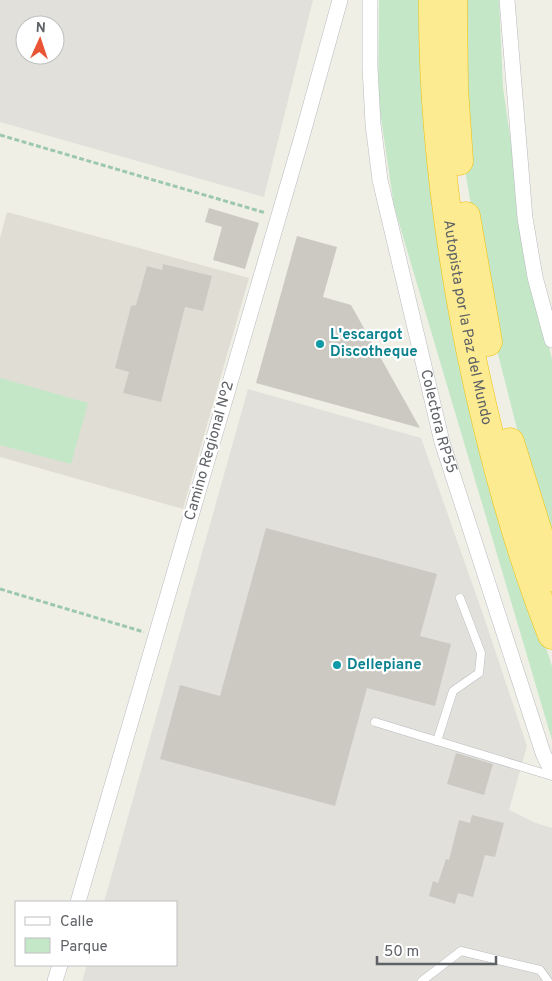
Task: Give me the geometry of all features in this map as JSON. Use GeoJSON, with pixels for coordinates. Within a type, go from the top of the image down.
{"type":"FeatureCollection","features":[{"type":"Feature","properties":{"kind":"highway","name":"Autopista por la Paz del Mundo"},"geometry":{"type":"LineString","coordinates":[[433,0],[435,104],[439,154],[454,263],[466,330],[492,446],[509,507],[552,636]]}},
{"type":"Feature","properties":{"kind":"highway","name":"Autopista por la Paz del Mundo"},"geometry":{"type":"LineString","coordinates":[[453,0],[457,142],[473,262],[513,453],[552,577]]}},
{"type":"Feature","properties":{"kind":"street","name":"Camino Regional Nº2"},"geometry":{"type":"LineString","coordinates":[[78,901],[279,217],[340,0]]}},
{"type":"Feature","properties":{"kind":"street","name":"Colectora RP55"},"geometry":{"type":"LineString","coordinates":[[370,0],[370,67],[373,124],[380,180],[442,442],[542,753],[552,772]]}},
{"type":"Feature","properties":{"kind":"street"},"geometry":{"type":"LineString","coordinates":[[507,0],[525,218],[535,277],[552,340]]}},
{"type":"Feature","properties":{"kind":"street"},"geometry":{"type":"LineString","coordinates":[[55,981],[60,966]]}},
{"type":"Feature","properties":{"kind":"lane"},"geometry":{"type":"LineString","coordinates":[[437,741],[453,691],[479,673],[481,653],[460,598]]}},
{"type":"Feature","properties":{"kind":"lane"},"geometry":{"type":"LineString","coordinates":[[375,722],[552,776]]}},
{"type":"Feature","properties":{"kind":"lane"},"geometry":{"type":"LineString","coordinates":[[422,981],[462,951],[540,970],[548,981]]}},
{"type":"Feature","properties":{"kind":"path"},"geometry":{"type":"LineString","coordinates":[[0,135],[279,217]]}},
{"type":"Feature","properties":{"kind":"path"},"geometry":{"type":"LineString","coordinates":[[0,589],[156,636]]}},
{"type":"Feature","properties":{"kind":"shaded area"},"geometry":{"type":"Polygon","coordinates":[[[0,0],[313,0],[264,197],[0,122],[0,0]]]}},
{"type":"Feature","properties":{"kind":"shaded area"},"geometry":{"type":"Polygon","coordinates":[[[7,212],[249,278],[183,509],[0,457],[0,238],[7,212]]]}},
{"type":"Feature","properties":{"kind":"shaded area"},"geometry":{"type":"Polygon","coordinates":[[[248,389],[421,438],[527,746],[509,810],[536,823],[552,828],[552,981],[82,981],[87,966],[178,966],[178,901],[104,901],[248,389]]]}},
{"type":"Feature","properties":{"kind":"green space"},"geometry":{"type":"Polygon","coordinates":[[[379,0],[420,0],[514,550],[552,666],[552,740],[394,206],[378,98],[379,0]]]}},
{"type":"Feature","properties":{"kind":"green space"},"geometry":{"type":"Polygon","coordinates":[[[458,0],[499,0],[503,88],[525,239],[552,360],[552,551],[535,499],[491,327],[464,163],[458,0]]]}},
{"type":"Feature","properties":{"kind":"green space"},"geometry":{"type":"Polygon","coordinates":[[[0,378],[88,403],[71,464],[0,445],[0,378]]]}},
{"type":"Feature","properties":{"kind":"building"},"geometry":{"type":"Polygon","coordinates":[[[209,208],[259,223],[245,269],[213,260],[222,227],[205,222],[209,208]]]}},
{"type":"Feature","properties":{"kind":"building","name":"L'escargot Discotheque"},"geometry":{"type":"Polygon","coordinates":[[[297,236],[337,247],[323,297],[351,305],[420,428],[256,383],[297,236]]]}},
{"type":"Feature","properties":{"kind":"building"},"geometry":{"type":"Polygon","coordinates":[[[163,264],[212,276],[203,311],[185,307],[161,402],[123,393],[129,372],[115,368],[131,306],[136,305],[147,266],[162,270],[163,264]]]}},
{"type":"Feature","properties":{"kind":"building","name":"Dellepiane"},"geometry":{"type":"Polygon","coordinates":[[[266,528],[437,574],[420,636],[451,644],[435,706],[367,688],[335,806],[160,759],[180,685],[220,696],[266,528]]]}},
{"type":"Feature","properties":{"kind":"building"},"geometry":{"type":"Polygon","coordinates":[[[456,753],[493,764],[484,795],[447,784],[456,753]]]}},
{"type":"Feature","properties":{"kind":"building"},"geometry":{"type":"Polygon","coordinates":[[[472,815],[504,823],[495,857],[485,855],[473,897],[458,893],[455,904],[429,896],[433,881],[438,883],[446,859],[449,860],[459,820],[470,823],[472,815]]]}},
{"type":"Feature","properties":{"kind":"place","name":"L'escargot Discotheque"},"geometry":{"type":"Point","coordinates":[320,344]}},
{"type":"Feature","properties":{"kind":"place","name":"Dellepiane"},"geometry":{"type":"Point","coordinates":[337,665]}}]}
